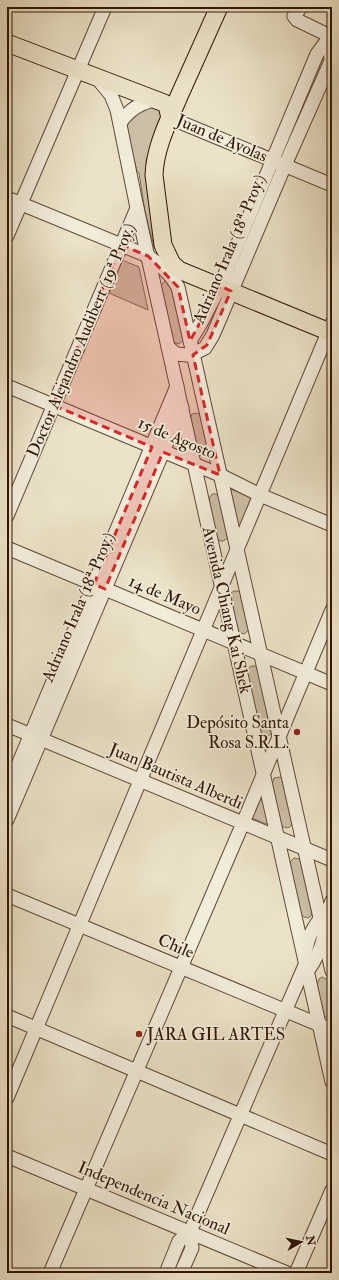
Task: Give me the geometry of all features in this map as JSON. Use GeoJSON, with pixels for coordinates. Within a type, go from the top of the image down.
{"type":"FeatureCollection","features":[{"type":"Feature","properties":{"kind":"main road"},"geometry":{"type":"LineString","coordinates":[[219,7],[182,91],[163,107],[159,146],[154,165],[163,245],[172,264],[179,270],[331,329]]}},
{"type":"Feature","properties":{"kind":"main road","name":"Juan de Ayolas"},"geometry":{"type":"LineString","coordinates":[[7,43],[97,78],[163,107]]}},
{"type":"Feature","properties":{"kind":"street"},"geometry":{"type":"LineString","coordinates":[[7,236],[105,7]]}},
{"type":"Feature","properties":{"kind":"street"},"geometry":{"type":"LineString","coordinates":[[301,7],[294,16],[297,20],[332,35]]}},
{"type":"Feature","properties":{"kind":"street","name":"Adriano Irala (18ª Proy.)"},"geometry":{"type":"LineString","coordinates":[[191,348],[201,323],[226,288],[279,162],[331,61],[332,35]]}},
{"type":"Feature","properties":{"kind":"street","name":"Avenida Chiang Kai Shek"},"geometry":{"type":"LineString","coordinates":[[97,78],[111,95],[120,123],[194,465],[332,1082]]}},
{"type":"Feature","properties":{"kind":"street"},"geometry":{"type":"LineString","coordinates":[[120,123],[138,105],[144,102],[163,107]]}},
{"type":"Feature","properties":{"kind":"street","name":"Juan de Ayolas"},"geometry":{"type":"LineString","coordinates":[[163,107],[279,162],[332,185]]}},
{"type":"Feature","properties":{"kind":"street"},"geometry":{"type":"LineString","coordinates":[[7,198],[148,256]]}},
{"type":"Feature","properties":{"kind":"street","name":"Doctor Alejandro Audibert (19ª Proy.)"},"geometry":{"type":"LineString","coordinates":[[7,516],[138,208]]}},
{"type":"Feature","properties":{"kind":"street","name":"Avenida Chiang Kai Shek"},"geometry":{"type":"LineString","coordinates":[[148,256],[173,278],[178,287],[332,971]]}},
{"type":"Feature","properties":{"kind":"street"},"geometry":{"type":"LineString","coordinates":[[7,1098],[221,586],[331,329]]}},
{"type":"Feature","properties":{"kind":"street"},"geometry":{"type":"LineString","coordinates":[[168,347],[176,354],[181,355],[191,348]]}},
{"type":"Feature","properties":{"kind":"street","name":"15 de Agosto"},"geometry":{"type":"LineString","coordinates":[[7,386],[220,475],[260,495],[332,525]]}},
{"type":"Feature","properties":{"kind":"street","name":"Adriano Irala (18ª Proy.)"},"geometry":{"type":"LineString","coordinates":[[7,820],[36,737],[158,449],[177,386]]}},
{"type":"Feature","properties":{"kind":"street","name":"Adriano Irala (18ª Proy.)"},"geometry":{"type":"LineString","coordinates":[[158,449],[182,407]]}},
{"type":"Feature","properties":{"kind":"street","name":"14 de Mayo"},"geometry":{"type":"LineString","coordinates":[[7,548],[332,684]]}},
{"type":"Feature","properties":{"kind":"street"},"geometry":{"type":"LineString","coordinates":[[50,1273],[332,610]]}},
{"type":"Feature","properties":{"kind":"street","name":"Juan Bautista Alberdi"},"geometry":{"type":"LineString","coordinates":[[7,725],[332,860]]}},
{"type":"Feature","properties":{"kind":"street","name":"Adriano Irala (18ª Proy.)"},"geometry":{"type":"LineString","coordinates":[[7,791],[36,737]]}},
{"type":"Feature","properties":{"kind":"street","name":"Chile"},"geometry":{"type":"LineString","coordinates":[[7,894],[332,1030]]}},
{"type":"Feature","properties":{"kind":"street"},"geometry":{"type":"LineString","coordinates":[[166,1273],[180,1241],[190,1232],[306,966],[316,960],[322,946],[322,926],[332,901]]}},
{"type":"Feature","properties":{"kind":"street"},"geometry":{"type":"LineString","coordinates":[[7,1016],[332,1154]]}},
{"type":"Feature","properties":{"kind":"street","name":"Independencia Nacional"},"geometry":{"type":"LineString","coordinates":[[7,1156],[287,1273]]}},
{"type":"Feature","properties":{"kind":"street"},"geometry":{"type":"LineString","coordinates":[[296,1273],[332,1190]]}},
{"type":"Feature","properties":{"kind":"street"},"geometry":{"type":"LineString","coordinates":[[181,1273],[192,1248],[190,1232]]}},
{"type":"Feature","properties":{"kind":"highlighted area"},"geometry":{"type":"Polygon","coordinates":[[[121,245],[148,256],[178,287],[190,341],[220,286],[231,291],[207,345],[193,355],[220,475],[163,452],[105,589],[94,584],[152,447],[53,405],[121,245]]]}},
{"type":"Feature","properties":{"kind":"shaded area"},"geometry":{"type":"Polygon","coordinates":[[[324,52],[327,53],[284,156],[281,157],[324,52]]]}},
{"type":"Feature","properties":{"kind":"shaded area"},"geometry":{"type":"Polygon","coordinates":[[[154,105],[166,110],[146,161],[161,251],[155,249],[154,247],[145,211],[139,173],[137,171],[124,122],[136,111],[154,105]]]}},
{"type":"Feature","properties":{"kind":"shaded area"},"geometry":{"type":"Polygon","coordinates":[[[122,260],[139,267],[148,310],[109,293],[122,260]]]}},
{"type":"Feature","properties":{"kind":"shaded area"},"geometry":{"type":"Polygon","coordinates":[[[165,281],[171,282],[184,340],[179,344],[173,342],[161,286],[165,281]]]}},
{"type":"Feature","properties":{"kind":"shaded area"},"geometry":{"type":"Polygon","coordinates":[[[192,414],[200,414],[202,417],[209,452],[204,456],[200,455],[198,452],[190,420],[192,414]]]}},
{"type":"Feature","properties":{"kind":"shaded area"},"geometry":{"type":"Polygon","coordinates":[[[231,489],[252,498],[239,529],[230,490],[231,489]]]}},
{"type":"Feature","properties":{"kind":"shaded area"},"geometry":{"type":"Polygon","coordinates":[[[212,494],[219,496],[228,538],[223,541],[220,541],[217,538],[209,500],[212,494]]]}},
{"type":"Feature","properties":{"kind":"shaded area"},"geometry":{"type":"Polygon","coordinates":[[[234,591],[241,593],[249,630],[244,634],[240,633],[238,630],[230,597],[231,593],[234,591]]]}},
{"type":"Feature","properties":{"kind":"shaded area"},"geometry":{"type":"Polygon","coordinates":[[[251,666],[258,668],[272,731],[270,735],[267,736],[263,736],[261,733],[247,672],[251,666]]]}},
{"type":"Feature","properties":{"kind":"shaded area"},"geometry":{"type":"Polygon","coordinates":[[[280,777],[283,780],[292,823],[288,828],[281,825],[272,784],[274,778],[280,777]]]}},
{"type":"Feature","properties":{"kind":"shaded area"},"geometry":{"type":"Polygon","coordinates":[[[262,794],[268,823],[266,824],[252,818],[262,794]]]}},
{"type":"Feature","properties":{"kind":"shaded area"},"geometry":{"type":"Polygon","coordinates":[[[294,858],[301,861],[312,912],[311,916],[308,918],[301,914],[290,865],[294,858]]]}},
{"type":"Feature","properties":{"kind":"shaded area"},"geometry":{"type":"Polygon","coordinates":[[[322,977],[328,980],[332,997],[332,1018],[327,1018],[324,1015],[317,985],[319,979],[322,977]]]}},
{"type":"Feature","properties":{"kind":"place","name":"Depósito Santa Rosa S.R.L."},"geometry":{"type":"Point","coordinates":[297,732]}},
{"type":"Feature","properties":{"kind":"place","name":"JARA GIL ARTES"},"geometry":{"type":"Point","coordinates":[139,1034]}}]}
